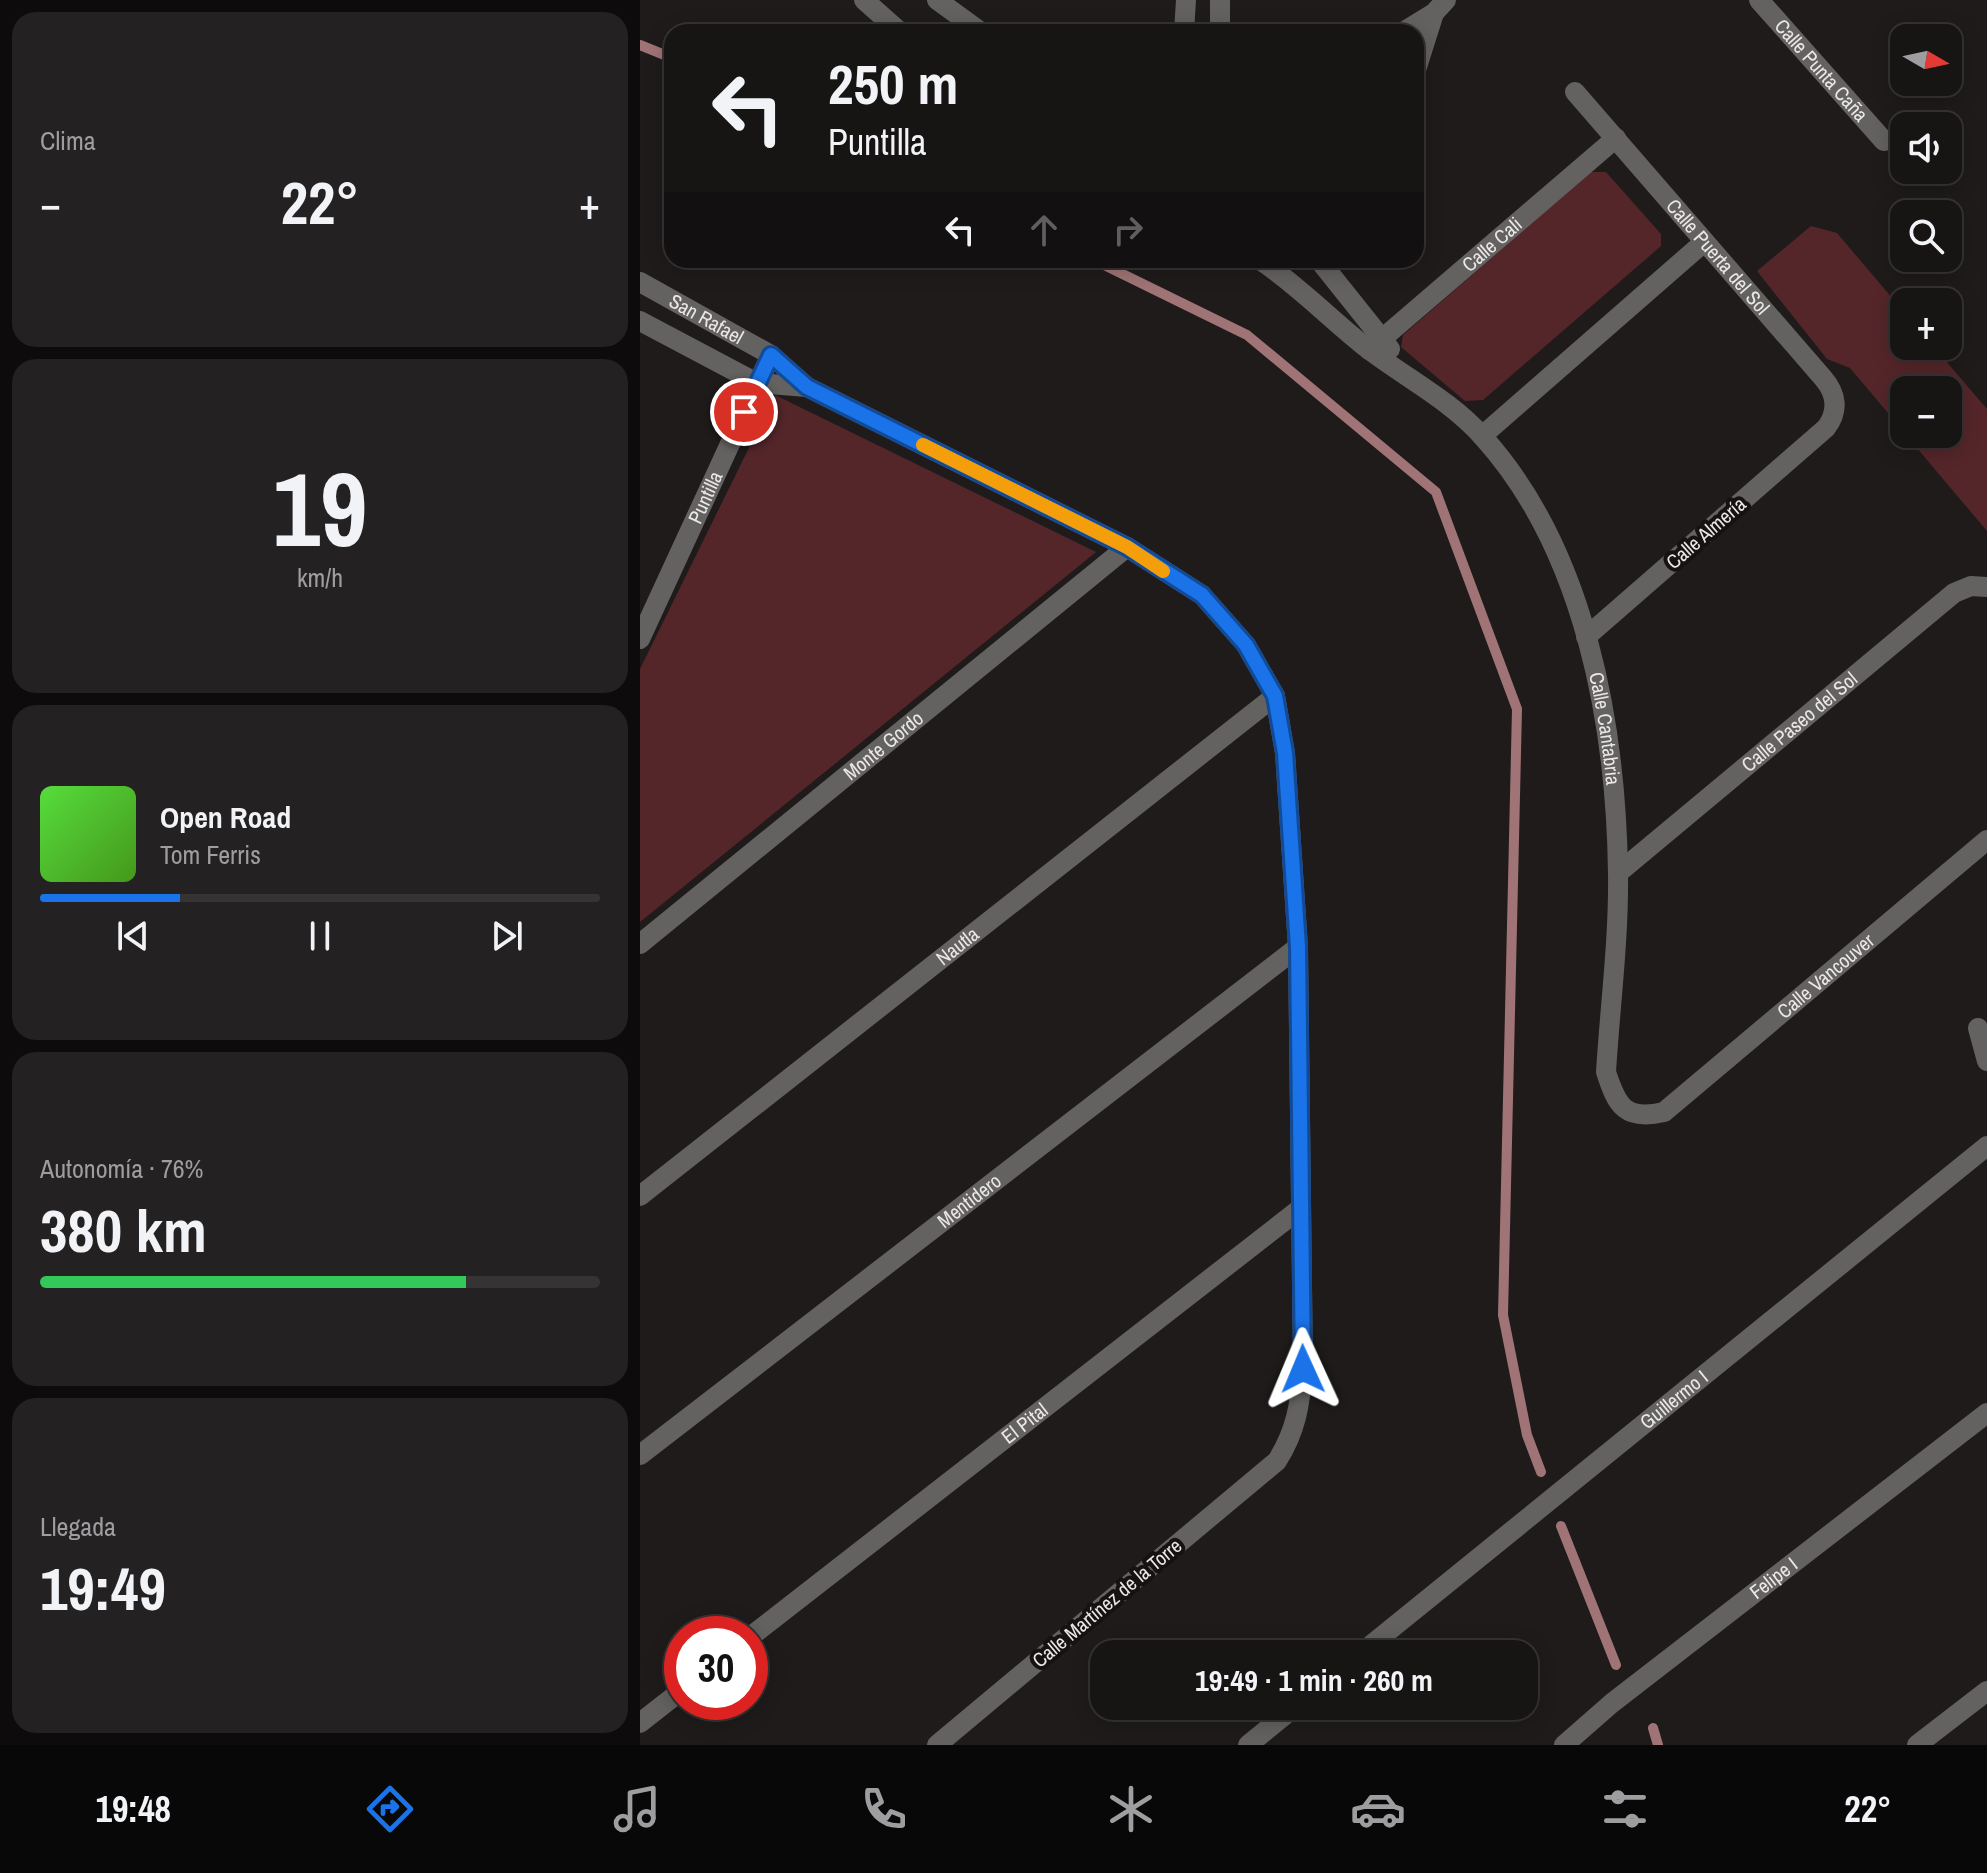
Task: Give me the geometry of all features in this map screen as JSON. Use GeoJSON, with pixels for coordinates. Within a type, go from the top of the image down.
{"type":"FeatureCollection","features":[{"type":"Feature","properties":{"kind":"street"},"geometry":{"type":"LineString","coordinates":[[864,0],[891,24]]}},
{"type":"Feature","properties":{"kind":"street"},"geometry":{"type":"LineString","coordinates":[[937,0],[970,24]]}},
{"type":"Feature","properties":{"kind":"street"},"geometry":{"type":"LineString","coordinates":[[1184,24],[1186,0]]}},
{"type":"Feature","properties":{"kind":"street"},"geometry":{"type":"LineString","coordinates":[[1220,0],[1220,24]]}},
{"type":"Feature","properties":{"kind":"street","name":"Calle Punta Caña"},"geometry":{"type":"LineString","coordinates":[[1772,5],[1884,141]]}},
{"type":"Feature","properties":{"kind":"street"},"geometry":{"type":"LineString","coordinates":[[1414,24],[1440,6]]}},
{"type":"Feature","properties":{"kind":"street"},"geometry":{"type":"LineString","coordinates":[[1424,49],[1440,6]]}},
{"type":"Feature","properties":{"kind":"street","name":"Calle Puerta del Sol"},"geometry":{"type":"LineString","coordinates":[[1575,92],[1832,389],[1833,418],[1826,428]]}},
{"type":"Feature","properties":{"kind":"street","name":"Calle Cali"},"geometry":{"type":"LineString","coordinates":[[1376,343],[1616,138]]}},
{"type":"Feature","properties":{"kind":"street"},"geometry":{"type":"LineString","coordinates":[[1482,436],[1703,243]]}},
{"type":"Feature","properties":{"kind":"street","name":"Calle Cantabria"},"geometry":{"type":"LineString","coordinates":[[1271,268],[1376,343]]}},
{"type":"Feature","properties":{"kind":"street","name":"Calle Cantabria"},"geometry":{"type":"LineString","coordinates":[[1324,268],[1376,343],[1401,370],[1452,408],[1482,436],[1523,487],[1546,524],[1586,637],[1603,703],[1618,873],[1606,1072],[1614,1098],[1627,1112],[1644,1116],[1664,1112]]}},
{"type":"Feature","properties":{"kind":"street","name":"San Rafael"},"geometry":{"type":"LineString","coordinates":[[640,282],[771,355],[807,387],[1127,547],[1202,595],[1246,645],[1275,696],[1285,753],[1298,947],[1303,1369],[1300,1412],[1292,1436],[1277,1461]]}},
{"type":"Feature","properties":{"kind":"street","name":"San Rafael"},"geometry":{"type":"LineString","coordinates":[[640,321],[757,383],[807,387]]}},
{"type":"Feature","properties":{"kind":"street","name":"Puntilla"},"geometry":{"type":"LineString","coordinates":[[640,639],[771,355]]}},
{"type":"Feature","properties":{"kind":"street","name":"Calle Almería"},"geometry":{"type":"LineString","coordinates":[[1586,637],[1826,428]]}},
{"type":"Feature","properties":{"kind":"street","name":"Monte Gordo"},"geometry":{"type":"LineString","coordinates":[[640,944],[1127,547]]}},
{"type":"Feature","properties":{"kind":"street","name":"Calle Paseo del Sol"},"geometry":{"type":"LineString","coordinates":[[1618,873],[1954,593],[1971,586],[1987,587]]}},
{"type":"Feature","properties":{"kind":"street","name":"Nautla"},"geometry":{"type":"LineString","coordinates":[[640,1196],[1275,696]]}},
{"type":"Feature","properties":{"kind":"street","name":"Calle Vancouver"},"geometry":{"type":"LineString","coordinates":[[1664,1112],[1987,840]]}},
{"type":"Feature","properties":{"kind":"street","name":"Mentidero"},"geometry":{"type":"LineString","coordinates":[[640,1455],[1298,947]]}},
{"type":"Feature","properties":{"kind":"street"},"geometry":{"type":"LineString","coordinates":[[1978,1028],[1987,1061]]}},
{"type":"Feature","properties":{"kind":"street","name":"Guillermo I"},"geometry":{"type":"LineString","coordinates":[[1377,1640],[1987,1146]]}},
{"type":"Feature","properties":{"kind":"street","name":"El Pital"},"geometry":{"type":"LineString","coordinates":[[768,1623],[1301,1208]]}},
{"type":"Feature","properties":{"kind":"street","name":"Felipe I"},"geometry":{"type":"LineString","coordinates":[[1564,1745],[1612,1703],[1987,1413]]}},
{"type":"Feature","properties":{"kind":"street","name":"Calle Martínez de la Torre"},"geometry":{"type":"LineString","coordinates":[[937,1745],[1277,1461]]}},
{"type":"Feature","properties":{"kind":"street"},"geometry":{"type":"LineString","coordinates":[[1917,1745],[1987,1691]]}},
{"type":"Feature","properties":{"kind":"street"},"geometry":{"type":"LineString","coordinates":[[640,1723],[664,1704]]}},
{"type":"Feature","properties":{"kind":"street"},"geometry":{"type":"LineString","coordinates":[[1248,1745],[1279,1720]]}},
{"type":"Feature","properties":{"kind":"shaded area"},"geometry":{"type":"Polygon","coordinates":[[[1591,172],[1606,172],[1661,234],[1661,246],[1483,400],[1465,401],[1401,347],[1403,335],[1591,172]]]}},
{"type":"Feature","properties":{"kind":"shaded area"},"geometry":{"type":"Polygon","coordinates":[[[1811,226],[1837,233],[1890,295],[1890,360],[1945,360],[1959,376],[1890,376],[1890,415],[1850,368],[1827,359],[1757,271],[1811,226]]]}},
{"type":"Feature","properties":{"kind":"shaded area"},"geometry":{"type":"Polygon","coordinates":[[[1962,380],[1987,409],[1987,531],[1917,448],[1962,448],[1962,380]]]}},
{"type":"Feature","properties":{"kind":"shaded area"},"geometry":{"type":"Polygon","coordinates":[[[775,395],[1096,552],[640,922],[640,669],[775,395]]]}},
{"type":"Feature","properties":{"kind":"waterway"},"geometry":{"type":"LineString","coordinates":[[640,45],[664,55]]}},
{"type":"Feature","properties":{"kind":"waterway"},"geometry":{"type":"LineString","coordinates":[[1110,268],[1247,335],[1436,492],[1517,709],[1503,1315],[1527,1435],[1541,1472]]}},
{"type":"Feature","properties":{"kind":"waterway"},"geometry":{"type":"LineString","coordinates":[[1561,1526],[1616,1665]]}},
{"type":"Feature","properties":{"kind":"waterway"},"geometry":{"type":"LineString","coordinates":[[1653,1728],[1658,1745]]}},
{"type":"Feature","properties":{"kind":"slow traffic"},"geometry":{"type":"LineString","coordinates":[[923,445],[1127,547],[1163,571]]}},
{"type":"Feature","properties":{"kind":"route"},"geometry":{"type":"LineString","coordinates":[[744,412],[771,355],[807,387],[1127,547],[1202,595],[1246,645],[1275,696],[1285,753],[1298,947],[1303,1369]]}}]}
